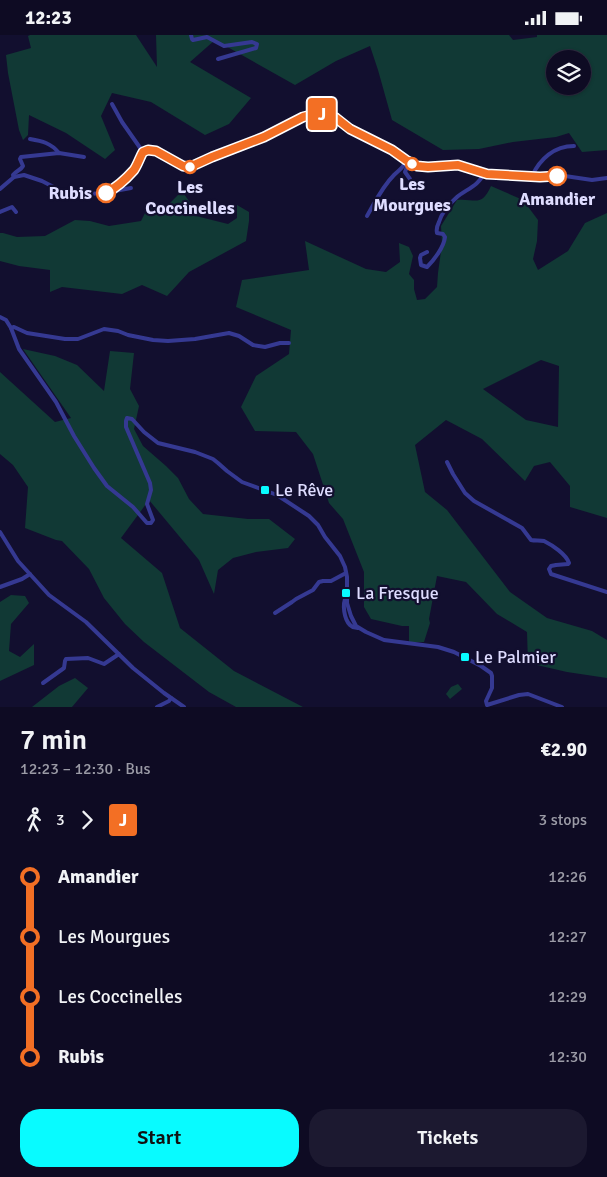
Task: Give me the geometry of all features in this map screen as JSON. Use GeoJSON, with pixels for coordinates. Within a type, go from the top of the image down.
{"type":"FeatureCollection","features":[{"type":"Feature","properties":{"kind":"street"},"geometry":{"type":"LineString","coordinates":[[191,35],[193,40],[207,37],[224,46],[252,42],[257,44],[256,48],[218,59]]}},
{"type":"Feature","properties":{"kind":"street"},"geometry":{"type":"LineString","coordinates":[[112,104],[143,152]]}},
{"type":"Feature","properties":{"kind":"street"},"geometry":{"type":"LineString","coordinates":[[107,192],[125,179],[134,169],[143,152],[148,150],[156,151],[183,166],[190,167],[264,137],[303,117],[315,114],[325,114],[336,118],[350,129],[392,150],[408,161],[423,167],[458,165],[483,174],[607,178]]}},
{"type":"Feature","properties":{"kind":"street"},"geometry":{"type":"LineString","coordinates":[[30,139],[46,142],[59,153]]}},
{"type":"Feature","properties":{"kind":"street"},"geometry":{"type":"LineString","coordinates":[[532,176],[540,162],[554,150],[574,146]]}},
{"type":"Feature","properties":{"kind":"street"},"geometry":{"type":"LineString","coordinates":[[0,189],[23,166],[21,157],[59,153],[84,157]]}},
{"type":"Feature","properties":{"kind":"street"},"geometry":{"type":"LineString","coordinates":[[408,161],[405,172],[410,179]]}},
{"type":"Feature","properties":{"kind":"street"},"geometry":{"type":"LineString","coordinates":[[367,216],[382,190],[408,161]]}},
{"type":"Feature","properties":{"kind":"street"},"geometry":{"type":"LineString","coordinates":[[427,252],[421,255],[420,258],[421,265],[424,267],[430,264],[444,242],[443,234],[437,233],[436,230],[440,216],[457,197],[478,182],[483,174]]}},
{"type":"Feature","properties":{"kind":"street"},"geometry":{"type":"LineString","coordinates":[[14,177],[24,175],[42,181],[69,195],[103,193],[131,188]]}},
{"type":"Feature","properties":{"kind":"street"},"geometry":{"type":"LineString","coordinates":[[0,212],[12,207],[16,211]]}},
{"type":"Feature","properties":{"kind":"street"},"geometry":{"type":"LineString","coordinates":[[0,317],[12,328],[19,349],[56,402],[94,468],[107,486],[133,507],[147,523],[151,523],[153,520],[147,504],[151,490],[150,483],[126,427],[127,418],[132,419],[144,433],[158,443],[213,459],[245,483],[277,495],[314,520],[342,561],[346,573],[346,597],[351,616],[358,628],[387,641],[450,650],[481,666],[490,672],[492,676],[492,688],[486,701],[487,705],[528,694],[562,707]]}},
{"type":"Feature","properties":{"kind":"street"},"geometry":{"type":"LineString","coordinates":[[12,328],[14,327],[27,333],[65,339],[78,339],[104,329],[153,340],[194,339],[229,333],[253,345],[265,347],[289,343]]}},
{"type":"Feature","properties":{"kind":"street"},"geometry":{"type":"LineString","coordinates":[[447,461],[465,493],[474,501],[522,528],[531,540],[543,540],[568,559],[568,564],[551,566],[549,569],[551,574],[607,592]]}},
{"type":"Feature","properties":{"kind":"street"},"geometry":{"type":"LineString","coordinates":[[0,532],[18,561],[49,595],[86,622],[133,668],[184,707]]}},
{"type":"Feature","properties":{"kind":"street"},"geometry":{"type":"LineString","coordinates":[[275,613],[313,590],[319,582],[331,581],[346,573]]}},
{"type":"Feature","properties":{"kind":"street"},"geometry":{"type":"LineString","coordinates":[[0,587],[30,574]]}},
{"type":"Feature","properties":{"kind":"street"},"geometry":{"type":"LineString","coordinates":[[43,683],[64,668],[66,659],[88,658],[104,664],[118,654]]}},
{"type":"Feature","properties":{"kind":"street"},"geometry":{"type":"LineString","coordinates":[[156,707],[169,701],[171,698]]}},
{"type":"Feature","properties":{"kind":"green space"},"geometry":{"type":"Polygon","coordinates":[[[30,35],[136,35],[157,67],[156,35],[509,35],[513,40],[537,37],[537,35],[607,35],[607,150],[582,152],[569,133],[556,137],[513,142],[479,149],[443,150],[392,120],[370,46],[336,61],[295,85],[215,40],[190,62],[251,98],[229,124],[205,135],[151,102],[112,93],[101,116],[115,150],[105,159],[66,133],[29,115],[28,135],[23,140],[19,130],[6,55],[31,48],[28,36],[30,35]]]}},
{"type":"Feature","properties":{"kind":"green space"},"geometry":{"type":"Polygon","coordinates":[[[491,186],[523,200],[538,220],[537,241],[533,259],[538,270],[568,251],[585,223],[607,213],[607,518],[570,507],[570,486],[550,462],[534,466],[525,481],[482,439],[446,420],[415,445],[425,492],[447,510],[510,592],[547,618],[592,631],[607,640],[607,678],[567,672],[528,663],[527,632],[497,614],[466,582],[437,576],[429,619],[430,623],[424,642],[409,642],[409,626],[371,619],[364,607],[364,572],[343,519],[329,503],[313,454],[296,432],[255,431],[241,407],[256,376],[289,354],[291,330],[236,307],[242,280],[309,270],[305,241],[366,269],[386,272],[400,262],[399,243],[409,247],[413,256],[409,274],[414,280],[417,300],[425,299],[437,287],[442,244],[441,226],[457,200],[477,201],[481,200],[491,186]],[[541,360],[483,389],[526,420],[558,427],[559,366],[541,360]]]}},
{"type":"Feature","properties":{"kind":"green space"},"geometry":{"type":"Polygon","coordinates":[[[184,194],[196,216],[228,224],[237,218],[237,205],[249,212],[246,241],[189,272],[167,296],[142,285],[122,294],[62,287],[50,292],[50,270],[19,266],[0,261],[0,233],[17,237],[45,236],[75,220],[90,221],[109,226],[141,221],[148,207],[154,206],[160,213],[178,195],[184,194]]]}},
{"type":"Feature","properties":{"kind":"green space"},"geometry":{"type":"Polygon","coordinates":[[[23,349],[55,356],[77,365],[104,391],[110,351],[134,353],[130,389],[139,406],[134,429],[143,446],[178,478],[189,499],[203,514],[248,519],[269,519],[295,539],[288,548],[256,552],[233,558],[218,570],[214,594],[199,560],[149,500],[121,538],[162,573],[180,628],[234,671],[303,707],[236,707],[209,692],[144,642],[125,624],[104,598],[89,569],[62,541],[25,528],[28,487],[13,465],[0,454],[0,372],[55,422],[71,418],[23,349]]]}},
{"type":"Feature","properties":{"kind":"green space"},"geometry":{"type":"Polygon","coordinates":[[[11,595],[25,596],[29,603],[11,624],[9,651],[20,657],[34,644],[34,665],[0,681],[0,602],[11,595]]]}},
{"type":"Feature","properties":{"kind":"green space"},"geometry":{"type":"Polygon","coordinates":[[[75,678],[88,688],[72,707],[32,707],[59,686],[75,678]]]}},
{"type":"Feature","properties":{"kind":"green space"},"geometry":{"type":"Polygon","coordinates":[[[458,684],[462,689],[450,699],[446,694],[451,687],[458,684]]]}},
{"type":"Feature","properties":{"kind":"bus line","name":"J"},"geometry":{"type":"LineString","coordinates":[[106,193],[125,179],[137,165],[143,152],[148,150],[156,151],[183,166],[190,167],[264,137],[303,117],[320,114],[328,114],[336,118],[350,129],[392,150],[417,166],[458,165],[483,174],[557,176]]}},
{"type":"Feature","properties":{"kind":"place","name":"Les Mourgues"},"geometry":{"type":"Point","coordinates":[412,164]}},
{"type":"Feature","properties":{"kind":"place","name":"Les Coccinelles"},"geometry":{"type":"Point","coordinates":[190,167]}},
{"type":"Feature","properties":{"kind":"place","name":"Amandier"},"geometry":{"type":"Point","coordinates":[557,176]}},
{"type":"Feature","properties":{"kind":"place","name":"Rubis"},"geometry":{"type":"Point","coordinates":[106,193]}},
{"type":"Feature","properties":{"kind":"place","name":"Le Rêve"},"geometry":{"type":"Point","coordinates":[265,490]}},
{"type":"Feature","properties":{"kind":"place","name":"La Fresque"},"geometry":{"type":"Point","coordinates":[346,593]}},
{"type":"Feature","properties":{"kind":"place","name":"Le Palmier"},"geometry":{"type":"Point","coordinates":[465,657]}}]}
